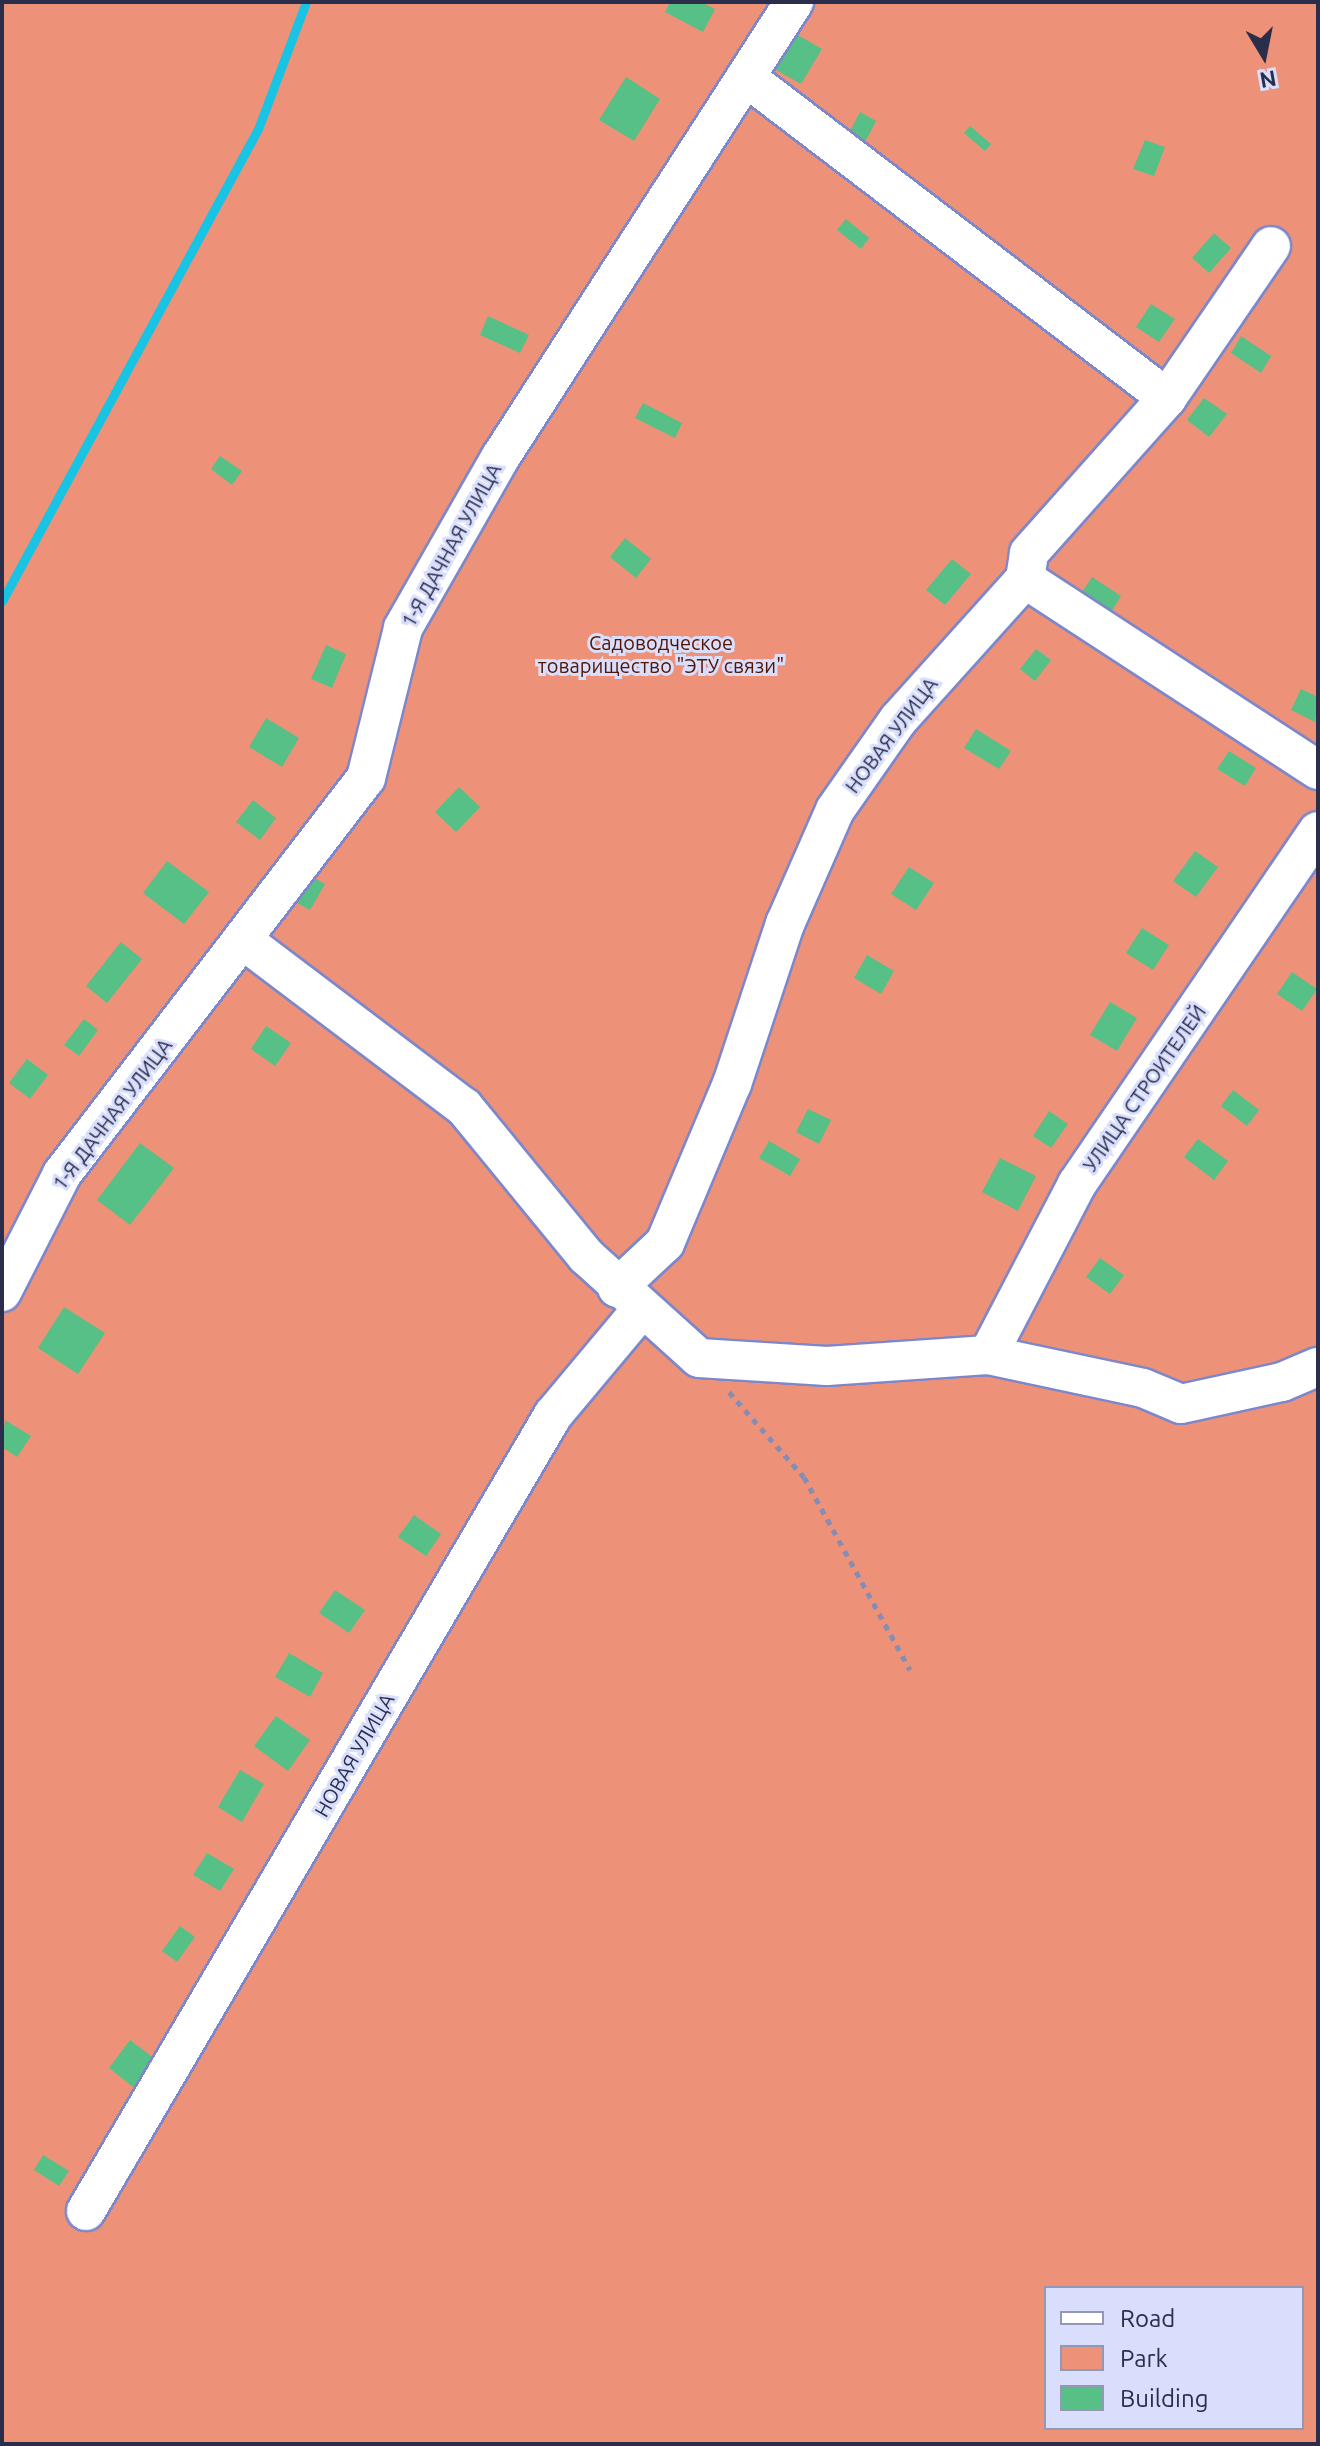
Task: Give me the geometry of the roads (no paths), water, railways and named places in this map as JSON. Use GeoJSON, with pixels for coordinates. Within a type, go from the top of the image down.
{"type":"FeatureCollection","features":[{"type":"Feature","properties":{"kind":"street","name":"1-Я ДАЧНАЯ УЛИЦА"},"geometry":{"type":"LineString","coordinates":[[2,1292],[62,1174],[366,778],[403,628],[500,458],[794,2]]}},
{"type":"Feature","properties":{"kind":"street"},"geometry":{"type":"LineString","coordinates":[[747,78],[1167,398]]}},
{"type":"Feature","properties":{"kind":"street","name":"НОВАЯ УЛИЦА"},"geometry":{"type":"LineString","coordinates":[[86,2211],[553,1415],[665,1243],[732,1084],[785,924],[835,810],[898,720],[1025,579],[1029,553],[1167,398],[1271,246]]}},
{"type":"Feature","properties":{"kind":"street"},"geometry":{"type":"LineString","coordinates":[[1025,579],[1318,770]]}},
{"type":"Feature","properties":{"kind":"street","name":"УЛИЦА СТРОИТЕЛЕЙ"},"geometry":{"type":"LineString","coordinates":[[988,1355],[1077,1184],[1318,831]]}},
{"type":"Feature","properties":{"kind":"street"},"geometry":{"type":"LineString","coordinates":[[243,940],[464,1107],[629,1300],[699,1358],[827,1366],[988,1355],[1143,1388],[1181,1404],[1282,1382],[1318,1367]]}},
{"type":"Feature","properties":{"kind":"waterway"},"geometry":{"type":"LineString","coordinates":[[2,601],[258,129],[306,2]]}},
{"type":"Feature","properties":{"kind":"park label","name":"Садоводческое товарищество \"ЭТУ связи\""},"geometry":{"type":"Point","coordinates":[661,654]}}]}
